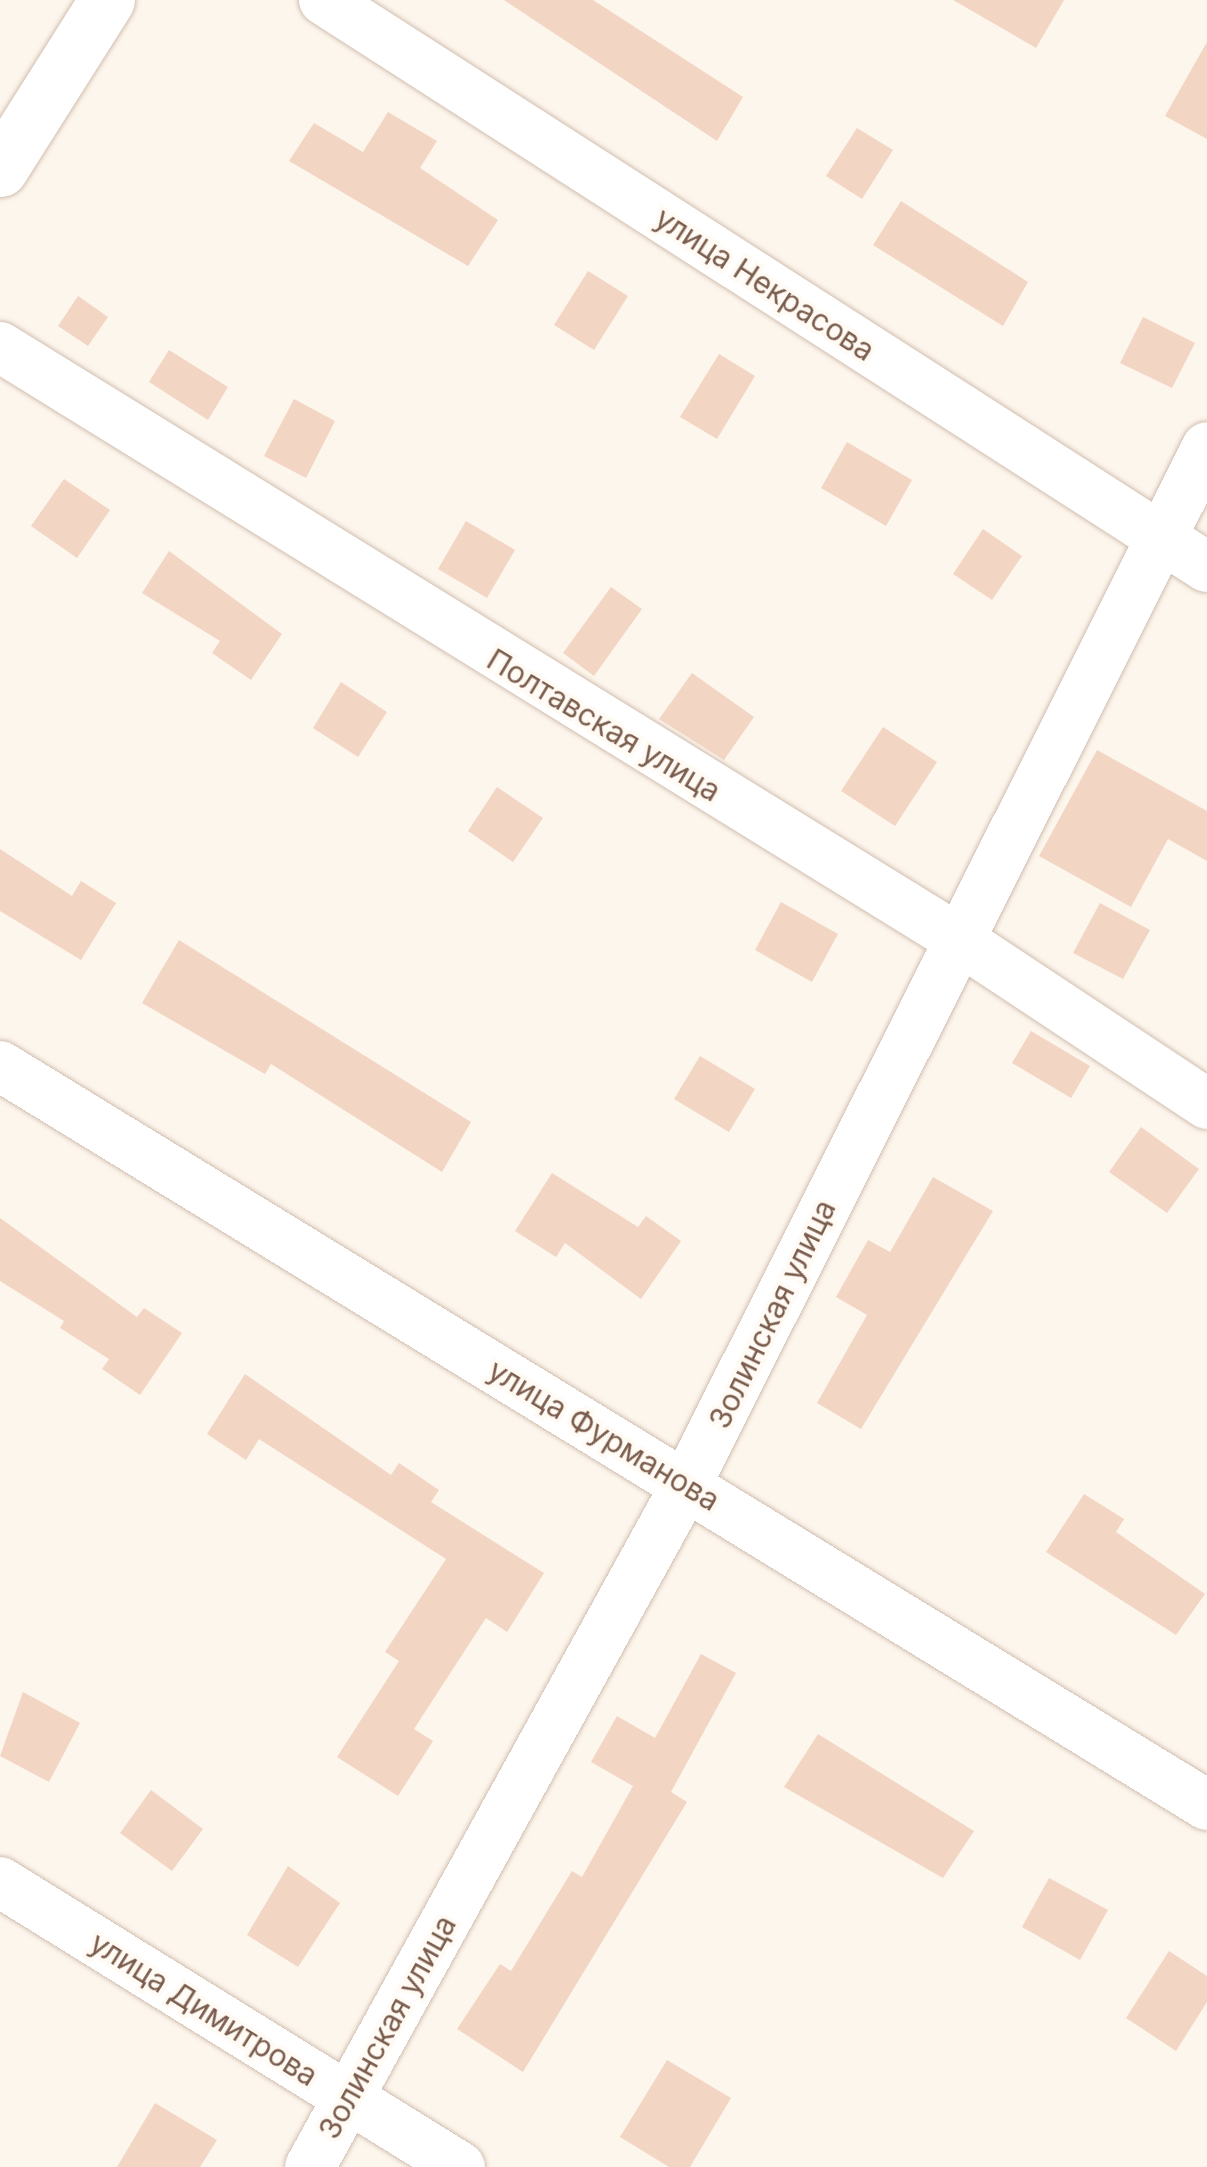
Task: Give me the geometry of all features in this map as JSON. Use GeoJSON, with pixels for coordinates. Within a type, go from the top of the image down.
{"type":"FeatureCollection","features":[{"type":"Feature","properties":{"kind":"main road"},"geometry":{"type":"LineString","coordinates":[[0,169],[107,0]]}},
{"type":"Feature","properties":{"kind":"street","name":"улица Некрасова"},"geometry":{"type":"LineString","coordinates":[[324,0],[1207,566]]}},
{"type":"Feature","properties":{"kind":"street","name":"Полтавская улица"},"geometry":{"type":"LineString","coordinates":[[0,348],[958,939],[1207,1104]]}},
{"type":"Feature","properties":{"kind":"street","name":"Золинская улица"},"geometry":{"type":"LineString","coordinates":[[310,2167],[686,1486],[1158,538],[1207,447]]}},
{"type":"Feature","properties":{"kind":"street","name":"улица Фурманова"},"geometry":{"type":"LineString","coordinates":[[0,1066],[1207,1805]]}},
{"type":"Feature","properties":{"kind":"street","name":"улица Димитрова"},"geometry":{"type":"LineString","coordinates":[[0,1882],[460,2167]]}},
{"type":"Feature","properties":{"kind":"building"},"geometry":{"type":"Polygon","coordinates":[[[504,0],[593,0],[743,97],[717,141],[504,0]]]}},
{"type":"Feature","properties":{"kind":"building"},"geometry":{"type":"Polygon","coordinates":[[[953,0],[1064,0],[1036,48],[953,0]]]}},
{"type":"Feature","properties":{"kind":"building"},"geometry":{"type":"Polygon","coordinates":[[[1207,42],[1207,139],[1165,116],[1207,42]]]}},
{"type":"Feature","properties":{"kind":"building"},"geometry":{"type":"Polygon","coordinates":[[[388,112],[437,141],[420,168],[498,220],[468,266],[289,161],[314,123],[363,152],[388,112]]]}},
{"type":"Feature","properties":{"kind":"building"},"geometry":{"type":"Polygon","coordinates":[[[857,128],[893,150],[862,199],[826,176],[857,128]]]}},
{"type":"Feature","properties":{"kind":"building"},"geometry":{"type":"Polygon","coordinates":[[[901,201],[1028,282],[1003,326],[873,245],[901,201]]]}},
{"type":"Feature","properties":{"kind":"building"},"geometry":{"type":"Polygon","coordinates":[[[588,271],[628,296],[594,350],[554,325],[588,271]]]}},
{"type":"Feature","properties":{"kind":"building"},"geometry":{"type":"Polygon","coordinates":[[[78,296],[108,317],[88,346],[58,326],[78,296]]]}},
{"type":"Feature","properties":{"kind":"building"},"geometry":{"type":"Polygon","coordinates":[[[1143,317],[1195,343],[1172,388],[1120,363],[1143,317]]]}},
{"type":"Feature","properties":{"kind":"building"},"geometry":{"type":"Polygon","coordinates":[[[169,350],[228,387],[208,420],[149,382],[169,350]]]}},
{"type":"Feature","properties":{"kind":"building"},"geometry":{"type":"Polygon","coordinates":[[[719,354],[755,376],[717,439],[680,417],[719,354]]]}},
{"type":"Feature","properties":{"kind":"building"},"geometry":{"type":"Polygon","coordinates":[[[294,399],[335,421],[306,478],[264,456],[294,399]]]}},
{"type":"Feature","properties":{"kind":"building"},"geometry":{"type":"Polygon","coordinates":[[[847,442],[912,480],[886,526],[821,488],[847,442]]]}},
{"type":"Feature","properties":{"kind":"building"},"geometry":{"type":"Polygon","coordinates":[[[64,479],[110,510],[77,558],[31,526],[64,479]]]}},
{"type":"Feature","properties":{"kind":"building"},"geometry":{"type":"Polygon","coordinates":[[[466,521],[515,550],[487,598],[438,569],[466,521]]]}},
{"type":"Feature","properties":{"kind":"building"},"geometry":{"type":"Polygon","coordinates":[[[983,529],[1022,556],[992,600],[953,574],[983,529]]]}},
{"type":"Feature","properties":{"kind":"building"},"geometry":{"type":"Polygon","coordinates":[[[169,551],[282,634],[251,680],[212,653],[220,641],[142,593],[169,551]]]}},
{"type":"Feature","properties":{"kind":"building"},"geometry":{"type":"Polygon","coordinates":[[[611,587],[642,609],[594,676],[563,653],[611,587]]]}},
{"type":"Feature","properties":{"kind":"building"},"geometry":{"type":"Polygon","coordinates":[[[692,673],[754,717],[724,760],[659,719],[692,673]]]}},
{"type":"Feature","properties":{"kind":"building"},"geometry":{"type":"Polygon","coordinates":[[[341,682],[387,712],[358,757],[313,728],[341,682]]]}},
{"type":"Feature","properties":{"kind":"building"},"geometry":{"type":"Polygon","coordinates":[[[883,727],[937,762],[895,826],[841,791],[883,727]]]}},
{"type":"Feature","properties":{"kind":"building"},"geometry":{"type":"Polygon","coordinates":[[[1097,750],[1207,811],[1207,861],[1168,839],[1131,907],[1039,856],[1097,750]]]}},
{"type":"Feature","properties":{"kind":"building"},"geometry":{"type":"Polygon","coordinates":[[[497,787],[543,818],[513,862],[468,831],[497,787]]]}},
{"type":"Feature","properties":{"kind":"building"},"geometry":{"type":"Polygon","coordinates":[[[0,849],[72,896],[81,881],[116,903],[81,960],[0,911],[0,849]]]}},
{"type":"Feature","properties":{"kind":"building"},"geometry":{"type":"Polygon","coordinates":[[[781,902],[838,934],[812,982],[755,950],[781,902]]]}},
{"type":"Feature","properties":{"kind":"building"},"geometry":{"type":"Polygon","coordinates":[[[1100,903],[1150,930],[1123,979],[1073,953],[1100,903]]]}},
{"type":"Feature","properties":{"kind":"building"},"geometry":{"type":"Polygon","coordinates":[[[179,940],[471,1122],[442,1172],[271,1064],[265,1074],[142,1003],[179,940]]]}},
{"type":"Feature","properties":{"kind":"building"},"geometry":{"type":"Polygon","coordinates":[[[1031,1031],[1090,1066],[1071,1098],[1012,1063],[1031,1031]]]}},
{"type":"Feature","properties":{"kind":"building"},"geometry":{"type":"Polygon","coordinates":[[[700,1056],[755,1089],[729,1132],[674,1099],[700,1056]]]}},
{"type":"Feature","properties":{"kind":"building"},"geometry":{"type":"Polygon","coordinates":[[[1141,1127],[1199,1169],[1167,1213],[1109,1172],[1141,1127]]]}},
{"type":"Feature","properties":{"kind":"building"},"geometry":{"type":"Polygon","coordinates":[[[552,1173],[638,1227],[646,1216],[681,1241],[641,1299],[565,1243],[556,1257],[515,1231],[552,1173]]]}},
{"type":"Feature","properties":{"kind":"building"},"geometry":{"type":"Polygon","coordinates":[[[933,1177],[993,1211],[861,1429],[817,1403],[867,1315],[836,1297],[868,1240],[890,1252],[933,1177]]]}},
{"type":"Feature","properties":{"kind":"building"},"geometry":{"type":"Polygon","coordinates":[[[0,1218],[137,1317],[144,1308],[182,1333],[140,1395],[102,1369],[109,1359],[60,1328],[64,1321],[0,1281],[0,1218]]]}},
{"type":"Feature","properties":{"kind":"building"},"geometry":{"type":"Polygon","coordinates":[[[245,1374],[391,1475],[399,1463],[439,1490],[431,1502],[544,1573],[507,1632],[486,1618],[414,1729],[433,1741],[398,1796],[337,1757],[399,1661],[385,1652],[446,1559],[259,1439],[246,1460],[207,1434],[245,1374]]]}},
{"type":"Feature","properties":{"kind":"building"},"geometry":{"type":"Polygon","coordinates":[[[1084,1494],[1124,1519],[1116,1532],[1205,1594],[1176,1635],[1046,1552],[1084,1494]]]}},
{"type":"Feature","properties":{"kind":"building"},"geometry":{"type":"Polygon","coordinates":[[[701,1654],[736,1673],[671,1792],[687,1802],[523,2072],[457,2029],[500,1964],[511,1971],[572,1871],[582,1877],[633,1786],[591,1762],[617,1716],[655,1738],[701,1654]]]}},
{"type":"Feature","properties":{"kind":"building"},"geometry":{"type":"Polygon","coordinates":[[[23,1692],[80,1723],[49,1782],[0,1756],[23,1692]]]}},
{"type":"Feature","properties":{"kind":"building"},"geometry":{"type":"Polygon","coordinates":[[[818,1734],[974,1831],[943,1878],[784,1787],[818,1734]]]}},
{"type":"Feature","properties":{"kind":"building"},"geometry":{"type":"Polygon","coordinates":[[[151,1790],[203,1829],[172,1871],[120,1833],[151,1790]]]}},
{"type":"Feature","properties":{"kind":"building"},"geometry":{"type":"Polygon","coordinates":[[[288,1866],[340,1903],[298,1967],[247,1935],[288,1866]]]}},
{"type":"Feature","properties":{"kind":"building"},"geometry":{"type":"Polygon","coordinates":[[[1049,1878],[1108,1910],[1080,1960],[1022,1927],[1049,1878]]]}},
{"type":"Feature","properties":{"kind":"building"},"geometry":{"type":"Polygon","coordinates":[[[1169,1951],[1207,1976],[1207,2002],[1176,2051],[1126,2018],[1169,1951]]]}},
{"type":"Feature","properties":{"kind":"building"},"geometry":{"type":"Polygon","coordinates":[[[667,2060],[731,2098],[690,2167],[669,2167],[620,2137],[667,2060]]]}},
{"type":"Feature","properties":{"kind":"building"},"geometry":{"type":"Polygon","coordinates":[[[155,2103],[217,2140],[200,2167],[117,2167],[155,2103]]]}}]}
